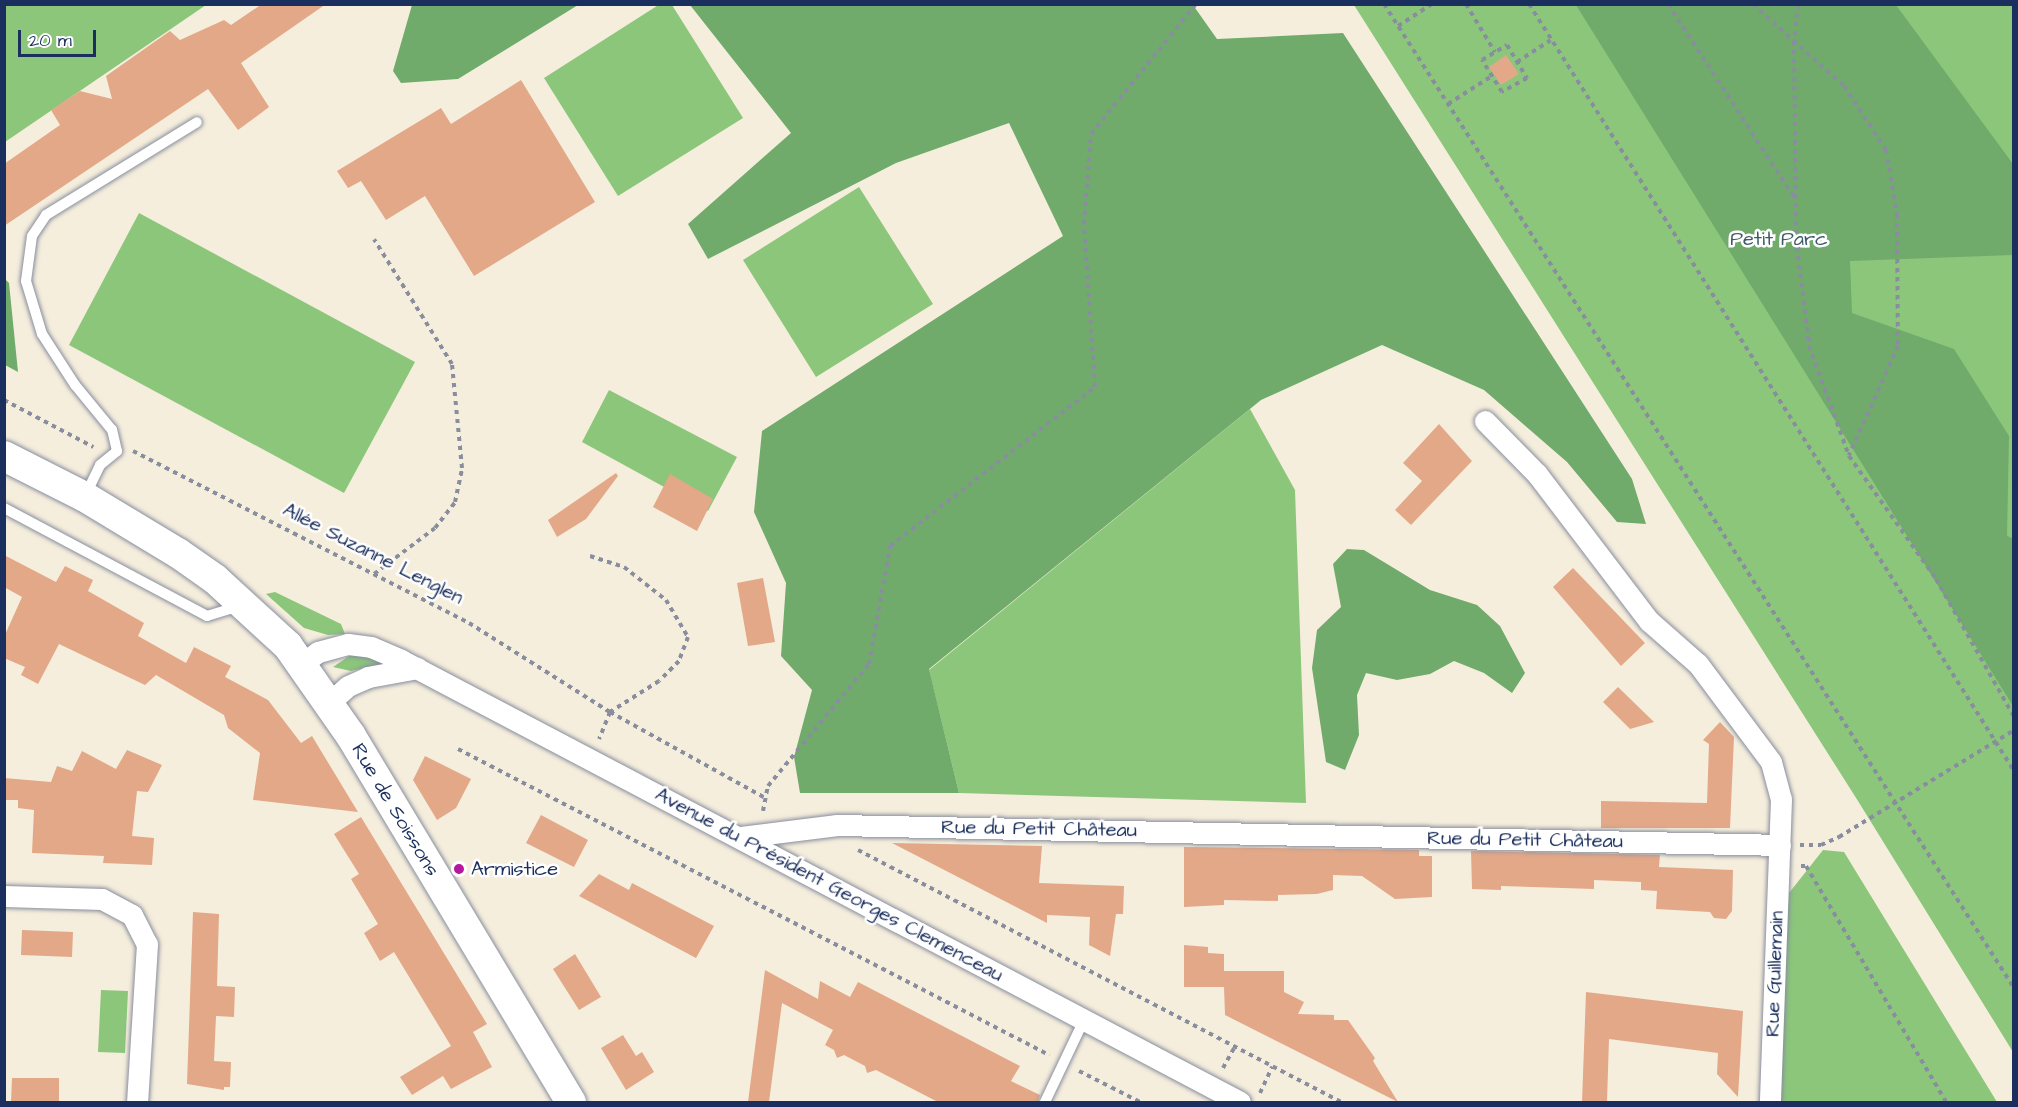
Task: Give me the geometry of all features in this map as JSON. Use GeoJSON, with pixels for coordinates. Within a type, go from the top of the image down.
{"type":"FeatureCollection","features":[{"type":"Feature","properties":{"kind":"main road","name":"Rue de Soissons"},"geometry":{"type":"LineString","coordinates":[[4,456],[84,497],[178,553],[245,604],[302,664],[329,703],[571,1102]]}},
{"type":"Feature","properties":{"kind":"street"},"geometry":{"type":"LineString","coordinates":[[1485,420],[1537,474],[1649,621],[1698,664],[1771,762],[1781,799],[1780,855]]}},
{"type":"Feature","properties":{"kind":"street","name":"Avenue du Président Georges Clemenceau"},"geometry":{"type":"LineString","coordinates":[[302,664],[318,652],[348,644],[371,647],[418,668],[1240,1102]]}},
{"type":"Feature","properties":{"kind":"street"},"geometry":{"type":"LineString","coordinates":[[329,703],[348,686],[368,677],[418,668]]}},
{"type":"Feature","properties":{"kind":"street","name":"Rue du Petit Château"},"geometry":{"type":"LineString","coordinates":[[741,837],[765,836],[837,825],[1780,855]]}},
{"type":"Feature","properties":{"kind":"street","name":"Rue Guillemain"},"geometry":{"type":"LineString","coordinates":[[1770,1102],[1780,855]]}},
{"type":"Feature","properties":{"kind":"street"},"geometry":{"type":"LineString","coordinates":[[4,896],[102,899],[132,915],[147,944],[137,1102]]}},
{"type":"Feature","properties":{"kind":"lane"},"geometry":{"type":"LineString","coordinates":[[84,497],[100,465],[113,453],[112,430],[75,386],[42,334],[26,281],[32,236],[46,215],[197,122]]}},
{"type":"Feature","properties":{"kind":"lane"},"geometry":{"type":"LineString","coordinates":[[4,508],[207,616],[245,604]]}},
{"type":"Feature","properties":{"kind":"lane"},"geometry":{"type":"LineString","coordinates":[[1045,1102],[1084,1020]]}},
{"type":"Feature","properties":{"kind":"path"},"geometry":{"type":"LineString","coordinates":[[765,836],[762,815],[765,798],[775,777],[869,664],[890,546],[1095,387],[1084,224],[1091,134],[1196,4]]}},
{"type":"Feature","properties":{"kind":"path"},"geometry":{"type":"LineString","coordinates":[[1384,4],[2013,988]]}},
{"type":"Feature","properties":{"kind":"path"},"geometry":{"type":"LineString","coordinates":[[1398,27],[1432,4]]}},
{"type":"Feature","properties":{"kind":"path"},"geometry":{"type":"LineString","coordinates":[[1466,4],[1495,52]]}},
{"type":"Feature","properties":{"kind":"path"},"geometry":{"type":"LineString","coordinates":[[1529,4],[2013,771]]}},
{"type":"Feature","properties":{"kind":"path"},"geometry":{"type":"LineString","coordinates":[[1668,4],[1796,199]]}},
{"type":"Feature","properties":{"kind":"path"},"geometry":{"type":"LineString","coordinates":[[1753,4],[1844,87],[1886,150],[1897,214],[1898,346],[1849,456]]}},
{"type":"Feature","properties":{"kind":"path"},"geometry":{"type":"LineString","coordinates":[[1798,4],[1794,41],[1796,238],[1809,346],[1849,456],[1936,579],[2013,717]]}},
{"type":"Feature","properties":{"kind":"path"},"geometry":{"type":"LineString","coordinates":[[1517,62],[1551,40]]}},
{"type":"Feature","properties":{"kind":"path"},"geometry":{"type":"LineString","coordinates":[[1507,45],[1517,62],[1527,78],[1502,92],[1482,60],[1507,45]]}},
{"type":"Feature","properties":{"kind":"path"},"geometry":{"type":"LineString","coordinates":[[1448,104],[1492,76]]}},
{"type":"Feature","properties":{"kind":"path"},"geometry":{"type":"LineString","coordinates":[[374,239],[452,364],[462,468],[455,502],[435,528],[374,574]]}},
{"type":"Feature","properties":{"kind":"path","name":"Allée Suzanne Lenglen"},"geometry":{"type":"LineString","coordinates":[[4,400],[113,453],[136,450],[469,623],[610,712],[765,798]]}},
{"type":"Feature","properties":{"kind":"path"},"geometry":{"type":"LineString","coordinates":[[590,556],[624,567],[666,600],[688,637],[679,661],[659,681],[610,712],[591,759]]}},
{"type":"Feature","properties":{"kind":"path"},"geometry":{"type":"LineString","coordinates":[[1780,855],[1821,845],[1839,837],[2013,729]]}},
{"type":"Feature","properties":{"kind":"path"},"geometry":{"type":"LineString","coordinates":[[458,749],[1140,1102]]}},
{"type":"Feature","properties":{"kind":"path"},"geometry":{"type":"LineString","coordinates":[[858,850],[1341,1102]]}},
{"type":"Feature","properties":{"kind":"path"},"geometry":{"type":"LineString","coordinates":[[1780,855],[1806,866],[1946,1102]]}},
{"type":"Feature","properties":{"kind":"path"},"geometry":{"type":"LineString","coordinates":[[1256,1102],[1272,1067]]}},
{"type":"Feature","properties":{"kind":"green space"},"geometry":{"type":"Polygon","coordinates":[[[660,4],[672,5],[743,118],[618,196],[544,78],[660,4]]]}},
{"type":"Feature","properties":{"kind":"green space"},"geometry":{"type":"Polygon","coordinates":[[[5,5],[206,5],[5,142],[5,5]]]}},
{"type":"Feature","properties":{"kind":"green space"},"geometry":{"type":"Polygon","coordinates":[[[412,5],[578,5],[458,79],[401,83],[393,71],[412,5]]]}},
{"type":"Feature","properties":{"kind":"green space"},"geometry":{"type":"Polygon","coordinates":[[[690,5],[1193,5],[1217,39],[1343,33],[1632,479],[1646,524],[1617,522],[1567,462],[1484,390],[1382,345],[1261,400],[929,669],[959,793],[800,793],[794,757],[812,690],[781,656],[786,583],[754,512],[762,431],[1063,236],[1009,123],[896,163],[708,259],[688,224],[791,133],[690,5]]]}},
{"type":"Feature","properties":{"kind":"green space","name":"Petit Parc"},"geometry":{"type":"Polygon","coordinates":[[[1354,5],[2013,5],[2013,1052],[1858,801],[1354,5]]]}},
{"type":"Feature","properties":{"kind":"green space"},"geometry":{"type":"Polygon","coordinates":[[[1576,5],[1896,5],[2013,164],[2013,255],[1850,261],[1852,313],[1954,349],[2009,436],[2007,536],[2014,539],[2013,706],[1576,5]]]}},
{"type":"Feature","properties":{"kind":"green space"},"geometry":{"type":"Polygon","coordinates":[[[859,187],[933,304],[816,377],[743,260],[859,187]]]}},
{"type":"Feature","properties":{"kind":"green space"},"geometry":{"type":"Polygon","coordinates":[[[139,213],[415,362],[344,493],[69,345],[139,213]]]}},
{"type":"Feature","properties":{"kind":"green space"},"geometry":{"type":"Polygon","coordinates":[[[5,279],[9,283],[18,372],[5,365],[5,279]]]}},
{"type":"Feature","properties":{"kind":"green space"},"geometry":{"type":"Polygon","coordinates":[[[609,390],[737,457],[708,511],[582,442],[609,390]]]}},
{"type":"Feature","properties":{"kind":"green space"},"geometry":{"type":"Polygon","coordinates":[[[1250,409],[1295,490],[1306,803],[959,793],[929,670],[1250,409]]]}},
{"type":"Feature","properties":{"kind":"green space"},"geometry":{"type":"Polygon","coordinates":[[[1347,549],[1364,550],[1430,590],[1477,605],[1500,626],[1525,673],[1512,693],[1484,673],[1454,661],[1430,674],[1397,680],[1366,673],[1357,695],[1359,735],[1345,770],[1326,762],[1312,668],[1317,630],[1341,607],[1333,564],[1347,549]]]}},
{"type":"Feature","properties":{"kind":"green space"},"geometry":{"type":"Polygon","coordinates":[[[275,592],[341,624],[345,634],[328,635],[304,628],[266,594],[275,592]]]}},
{"type":"Feature","properties":{"kind":"green space"},"geometry":{"type":"Polygon","coordinates":[[[352,654],[393,661],[351,671],[333,667],[352,654]]]}},
{"type":"Feature","properties":{"kind":"green space"},"geometry":{"type":"Polygon","coordinates":[[[1823,850],[1844,852],[1997,1102],[1777,1102],[1789,893],[1823,850]]]}},
{"type":"Feature","properties":{"kind":"green space"},"geometry":{"type":"Polygon","coordinates":[[[101,990],[128,991],[125,1053],[98,1052],[101,990]]]}},
{"type":"Feature","properties":{"kind":"building"},"geometry":{"type":"Polygon","coordinates":[[[262,4],[326,4],[241,63],[269,107],[238,130],[208,89],[4,226],[4,164],[60,125],[51,110],[80,91],[112,99],[106,76],[170,31],[180,40],[224,20],[231,25],[262,4]]]}},
{"type":"Feature","properties":{"kind":"building"},"geometry":{"type":"Polygon","coordinates":[[[1506,55],[1519,74],[1501,85],[1489,67],[1506,55]]]}},
{"type":"Feature","properties":{"kind":"building"},"geometry":{"type":"Polygon","coordinates":[[[521,80],[595,202],[474,276],[425,196],[386,220],[361,181],[348,188],[337,171],[441,108],[451,124],[521,80]]]}},
{"type":"Feature","properties":{"kind":"building"},"geometry":{"type":"Polygon","coordinates":[[[1439,424],[1472,461],[1411,525],[1395,510],[1422,481],[1403,463],[1439,424]]]}},
{"type":"Feature","properties":{"kind":"building"},"geometry":{"type":"Polygon","coordinates":[[[616,473],[618,476],[586,519],[557,537],[548,520],[616,473]]]}},
{"type":"Feature","properties":{"kind":"building"},"geometry":{"type":"Polygon","coordinates":[[[670,474],[713,499],[697,531],[653,507],[670,474]]]}},
{"type":"Feature","properties":{"kind":"building"},"geometry":{"type":"Polygon","coordinates":[[[4,555],[56,582],[65,566],[93,580],[88,591],[144,623],[138,636],[186,663],[194,647],[231,666],[225,677],[268,700],[301,743],[312,736],[358,812],[253,800],[260,753],[228,728],[224,715],[156,675],[145,685],[59,644],[38,684],[21,675],[25,667],[4,658],[4,637],[22,597],[4,587],[4,555]]]}},
{"type":"Feature","properties":{"kind":"building"},"geometry":{"type":"Polygon","coordinates":[[[1573,568],[1645,643],[1621,666],[1553,587],[1573,568]]]}},
{"type":"Feature","properties":{"kind":"building"},"geometry":{"type":"Polygon","coordinates":[[[763,578],[775,642],[748,646],[737,583],[763,578]]]}},
{"type":"Feature","properties":{"kind":"building"},"geometry":{"type":"Polygon","coordinates":[[[1618,687],[1654,722],[1630,729],[1603,702],[1618,687]]]}},
{"type":"Feature","properties":{"kind":"building"},"geometry":{"type":"Polygon","coordinates":[[[1720,722],[1734,737],[1730,828],[1601,828],[1601,801],[1707,803],[1709,744],[1703,740],[1720,722]]]}},
{"type":"Feature","properties":{"kind":"building"},"geometry":{"type":"Polygon","coordinates":[[[127,750],[162,765],[148,792],[137,791],[132,836],[154,838],[152,865],[103,863],[104,856],[32,853],[34,810],[18,808],[18,800],[4,800],[4,778],[51,782],[57,766],[72,771],[82,751],[116,769],[127,750]]]}},
{"type":"Feature","properties":{"kind":"building"},"geometry":{"type":"Polygon","coordinates":[[[425,756],[471,779],[456,808],[437,820],[413,780],[425,756]]]}},
{"type":"Feature","properties":{"kind":"building"},"geometry":{"type":"Polygon","coordinates":[[[541,815],[588,840],[574,867],[526,843],[541,815]]]}},
{"type":"Feature","properties":{"kind":"building"},"geometry":{"type":"Polygon","coordinates":[[[361,817],[487,1024],[473,1032],[492,1067],[451,1089],[443,1076],[412,1095],[400,1077],[451,1046],[394,952],[380,961],[364,933],[378,924],[351,879],[359,874],[334,834],[361,817]]]}},
{"type":"Feature","properties":{"kind":"building"},"geometry":{"type":"Polygon","coordinates":[[[892,843],[1042,846],[1039,883],[1124,886],[1123,914],[1116,914],[1110,956],[1089,945],[1090,917],[1047,915],[1047,923],[892,843]]]}},
{"type":"Feature","properties":{"kind":"building"},"geometry":{"type":"Polygon","coordinates":[[[1184,847],[1419,850],[1419,856],[1432,856],[1432,897],[1395,899],[1362,876],[1333,875],[1333,890],[1317,894],[1278,895],[1278,901],[1224,900],[1224,905],[1184,907],[1184,847]]]}},
{"type":"Feature","properties":{"kind":"building"},"geometry":{"type":"Polygon","coordinates":[[[1471,851],[1660,855],[1659,867],[1733,870],[1732,911],[1726,919],[1714,918],[1710,912],[1656,909],[1657,891],[1641,890],[1641,882],[1594,880],[1594,889],[1501,886],[1501,890],[1472,889],[1471,851]]]}},
{"type":"Feature","properties":{"kind":"building"},"geometry":{"type":"Polygon","coordinates":[[[599,874],[629,890],[632,883],[714,926],[696,958],[579,896],[599,874]]]}},
{"type":"Feature","properties":{"kind":"building"},"geometry":{"type":"Polygon","coordinates":[[[193,912],[219,914],[217,986],[235,987],[234,1017],[216,1016],[214,1061],[231,1062],[230,1087],[224,1087],[224,1090],[187,1084],[193,912]]]}},
{"type":"Feature","properties":{"kind":"building"},"geometry":{"type":"Polygon","coordinates":[[[22,930],[73,932],[72,957],[21,955],[22,930]]]}},
{"type":"Feature","properties":{"kind":"building"},"geometry":{"type":"Polygon","coordinates":[[[1184,945],[1208,947],[1208,953],[1224,954],[1224,971],[1284,971],[1284,992],[1304,1002],[1298,1014],[1334,1015],[1334,1020],[1348,1020],[1375,1058],[1373,1061],[1398,1102],[1225,1015],[1224,987],[1184,987],[1184,945]]]}},
{"type":"Feature","properties":{"kind":"building"},"geometry":{"type":"Polygon","coordinates":[[[575,954],[601,997],[579,1010],[553,969],[575,954]]]}},
{"type":"Feature","properties":{"kind":"building"},"geometry":{"type":"Polygon","coordinates":[[[765,970],[818,999],[820,981],[850,997],[858,982],[1020,1066],[1011,1081],[1040,1095],[1038,1102],[938,1102],[876,1070],[867,1073],[865,1066],[844,1055],[837,1058],[834,1050],[825,1045],[833,1030],[782,1003],[769,1102],[748,1102],[765,970]]]}},
{"type":"Feature","properties":{"kind":"building"},"geometry":{"type":"Polygon","coordinates":[[[1586,992],[1743,1011],[1738,1097],[1717,1074],[1718,1053],[1609,1039],[1607,1102],[1582,1102],[1586,992]]]}},
{"type":"Feature","properties":{"kind":"building"},"geometry":{"type":"Polygon","coordinates":[[[623,1035],[636,1056],[642,1052],[654,1072],[626,1090],[601,1048],[623,1035]]]}},
{"type":"Feature","properties":{"kind":"building"},"geometry":{"type":"Polygon","coordinates":[[[12,1078],[59,1078],[59,1102],[11,1102],[12,1078]]]}},
{"type":"Feature","properties":{"kind":"place","name":"Armistice"},"geometry":{"type":"Point","coordinates":[459,869]}}]}
